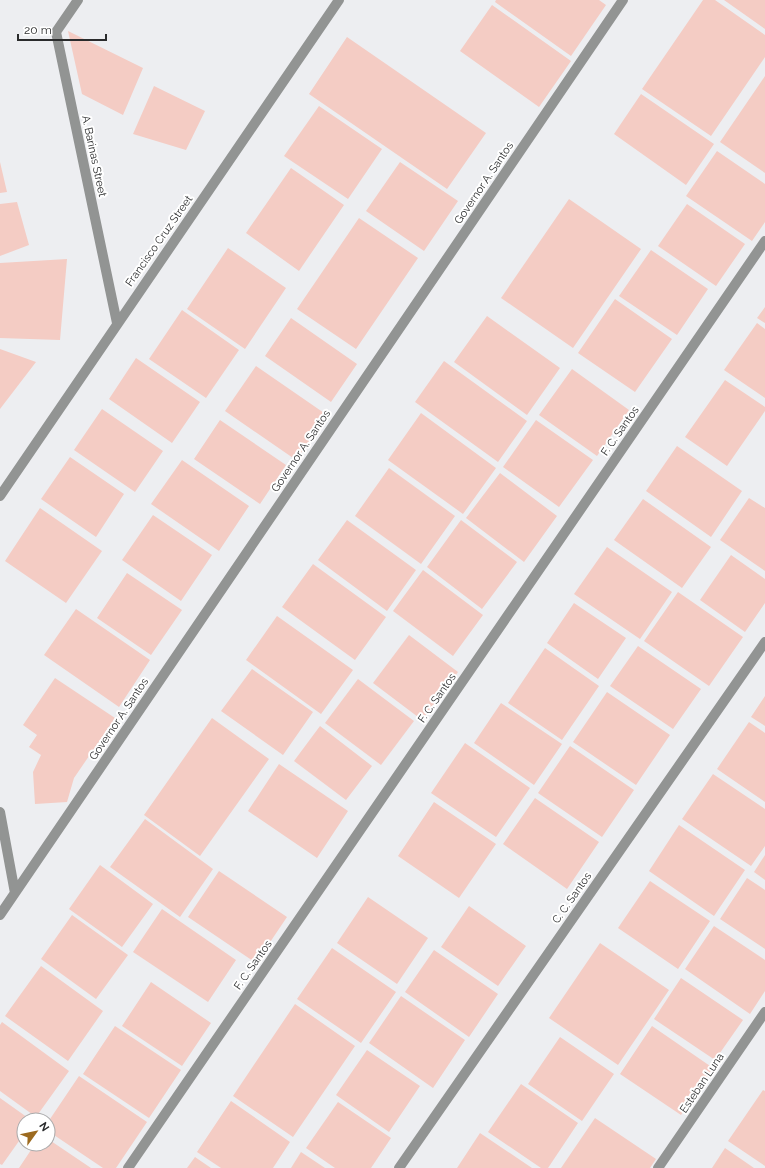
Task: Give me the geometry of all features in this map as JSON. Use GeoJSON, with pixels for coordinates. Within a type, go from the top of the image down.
{"type":"FeatureCollection","features":[{"type":"Feature","properties":{"kind":"street","name":"A. Barinas Street"},"geometry":{"type":"LineString","coordinates":[[78,0],[56,32],[117,323]]}},
{"type":"Feature","properties":{"kind":"street","name":"Francisco Cruz Street"},"geometry":{"type":"LineString","coordinates":[[0,496],[339,0]]}},
{"type":"Feature","properties":{"kind":"street","name":"Governor A. Santos"},"geometry":{"type":"LineString","coordinates":[[0,915],[623,0]]}},
{"type":"Feature","properties":{"kind":"street","name":"F. C. Santos"},"geometry":{"type":"LineString","coordinates":[[128,1168],[765,241]]}},
{"type":"Feature","properties":{"kind":"street","name":"C. C. Santos"},"geometry":{"type":"LineString","coordinates":[[399,1168],[765,642]]}},
{"type":"Feature","properties":{"kind":"street"},"geometry":{"type":"LineString","coordinates":[[0,812],[15,892]]}},
{"type":"Feature","properties":{"kind":"street","name":"Esteban Luna"},"geometry":{"type":"LineString","coordinates":[[658,1168],[765,1012]]}},
{"type":"Feature","properties":{"kind":"building"},"geometry":{"type":"Polygon","coordinates":[[[496,0],[599,0],[606,5],[571,56],[495,2],[496,0]]]}},
{"type":"Feature","properties":{"kind":"building"},"geometry":{"type":"Polygon","coordinates":[[[703,0],[715,0],[765,35],[765,57],[711,136],[642,89],[703,0]]]}},
{"type":"Feature","properties":{"kind":"building"},"geometry":{"type":"Polygon","coordinates":[[[724,0],[765,0],[765,29],[724,0]]]}},
{"type":"Feature","properties":{"kind":"building"},"geometry":{"type":"Polygon","coordinates":[[[492,5],[571,61],[539,107],[460,51],[492,5]]]}},
{"type":"Feature","properties":{"kind":"building"},"geometry":{"type":"Polygon","coordinates":[[[68,31],[143,68],[123,115],[82,94],[68,31]]]}},
{"type":"Feature","properties":{"kind":"building"},"geometry":{"type":"Polygon","coordinates":[[[347,37],[486,133],[447,189],[309,94],[347,37]]]}},
{"type":"Feature","properties":{"kind":"building"},"geometry":{"type":"Polygon","coordinates":[[[765,76],[765,173],[720,142],[765,76]]]}},
{"type":"Feature","properties":{"kind":"building"},"geometry":{"type":"Polygon","coordinates":[[[154,86],[205,111],[186,150],[133,134],[154,86]]]}},
{"type":"Feature","properties":{"kind":"building"},"geometry":{"type":"Polygon","coordinates":[[[641,94],[714,144],[686,185],[614,134],[641,94]]]}},
{"type":"Feature","properties":{"kind":"building"},"geometry":{"type":"Polygon","coordinates":[[[319,106],[382,149],[348,199],[284,156],[319,106]]]}},
{"type":"Feature","properties":{"kind":"building"},"geometry":{"type":"Polygon","coordinates":[[[717,151],[765,184],[765,222],[752,241],[686,196],[717,151]]]}},
{"type":"Feature","properties":{"kind":"building"},"geometry":{"type":"Polygon","coordinates":[[[0,162],[7,192],[0,193],[0,162]]]}},
{"type":"Feature","properties":{"kind":"building"},"geometry":{"type":"Polygon","coordinates":[[[400,162],[458,201],[424,251],[366,211],[400,162]]]}},
{"type":"Feature","properties":{"kind":"building"},"geometry":{"type":"Polygon","coordinates":[[[291,168],[344,205],[299,271],[246,233],[291,168]]]}},
{"type":"Feature","properties":{"kind":"building"},"geometry":{"type":"Polygon","coordinates":[[[569,199],[641,249],[573,348],[501,298],[569,199]]]}},
{"type":"Feature","properties":{"kind":"building"},"geometry":{"type":"Polygon","coordinates":[[[17,202],[29,245],[0,256],[0,204],[17,202]]]}},
{"type":"Feature","properties":{"kind":"building"},"geometry":{"type":"Polygon","coordinates":[[[687,204],[745,244],[716,286],[658,246],[687,204]]]}},
{"type":"Feature","properties":{"kind":"building"},"geometry":{"type":"Polygon","coordinates":[[[359,218],[418,258],[356,349],[297,309],[359,218]]]}},
{"type":"Feature","properties":{"kind":"building"},"geometry":{"type":"Polygon","coordinates":[[[228,248],[286,288],[245,349],[187,309],[228,248]]]}},
{"type":"Feature","properties":{"kind":"building"},"geometry":{"type":"Polygon","coordinates":[[[651,250],[708,289],[677,335],[619,296],[651,250]]]}},
{"type":"Feature","properties":{"kind":"building"},"geometry":{"type":"Polygon","coordinates":[[[67,259],[60,340],[0,338],[0,263],[67,259]]]}},
{"type":"Feature","properties":{"kind":"building"},"geometry":{"type":"Polygon","coordinates":[[[615,299],[672,339],[635,392],[578,353],[615,299]]]}},
{"type":"Feature","properties":{"kind":"building"},"geometry":{"type":"Polygon","coordinates":[[[765,307],[765,323],[757,318],[765,307]]]}},
{"type":"Feature","properties":{"kind":"building"},"geometry":{"type":"Polygon","coordinates":[[[182,310],[239,350],[206,398],[149,359],[182,310]]]}},
{"type":"Feature","properties":{"kind":"building"},"geometry":{"type":"Polygon","coordinates":[[[487,316],[560,368],[527,415],[454,362],[487,316]]]}},
{"type":"Feature","properties":{"kind":"building"},"geometry":{"type":"Polygon","coordinates":[[[291,318],[357,364],[331,402],[265,356],[291,318]]]}},
{"type":"Feature","properties":{"kind":"building"},"geometry":{"type":"Polygon","coordinates":[[[757,323],[765,329],[765,398],[724,370],[757,323]]]}},
{"type":"Feature","properties":{"kind":"building"},"geometry":{"type":"Polygon","coordinates":[[[0,349],[36,362],[0,409],[0,349]]]}},
{"type":"Feature","properties":{"kind":"building"},"geometry":{"type":"Polygon","coordinates":[[[136,358],[200,402],[172,443],[109,399],[136,358]]]}},
{"type":"Feature","properties":{"kind":"building"},"geometry":{"type":"Polygon","coordinates":[[[444,361],[527,421],[498,462],[415,402],[444,361]]]}},
{"type":"Feature","properties":{"kind":"building"},"geometry":{"type":"Polygon","coordinates":[[[256,366],[327,415],[296,460],[225,411],[256,366]]]}},
{"type":"Feature","properties":{"kind":"building"},"geometry":{"type":"Polygon","coordinates":[[[572,369],[629,410],[597,456],[539,415],[572,369]]]}},
{"type":"Feature","properties":{"kind":"building"},"geometry":{"type":"Polygon","coordinates":[[[725,380],[765,407],[765,411],[727,466],[685,437],[725,380]]]}},
{"type":"Feature","properties":{"kind":"building"},"geometry":{"type":"Polygon","coordinates":[[[102,409],[163,451],[135,492],[74,450],[102,409]]]}},
{"type":"Feature","properties":{"kind":"building"},"geometry":{"type":"Polygon","coordinates":[[[421,413],[496,468],[463,514],[388,460],[421,413]]]}},
{"type":"Feature","properties":{"kind":"building"},"geometry":{"type":"Polygon","coordinates":[[[220,420],[286,465],[260,504],[194,459],[220,420]]]}},
{"type":"Feature","properties":{"kind":"building"},"geometry":{"type":"Polygon","coordinates":[[[536,420],[593,460],[559,507],[503,467],[536,420]]]}},
{"type":"Feature","properties":{"kind":"building"},"geometry":{"type":"Polygon","coordinates":[[[677,446],[742,491],[711,537],[646,491],[677,446]]]}},
{"type":"Feature","properties":{"kind":"building"},"geometry":{"type":"Polygon","coordinates":[[[70,457],[124,494],[96,537],[41,499],[70,457]]]}},
{"type":"Feature","properties":{"kind":"building"},"geometry":{"type":"Polygon","coordinates":[[[182,460],[249,506],[219,551],[151,504],[182,460]]]}},
{"type":"Feature","properties":{"kind":"building"},"geometry":{"type":"Polygon","coordinates":[[[389,468],[455,516],[421,564],[355,516],[389,468]]]}},
{"type":"Feature","properties":{"kind":"building"},"geometry":{"type":"Polygon","coordinates":[[[500,473],[557,516],[524,562],[466,518],[500,473]]]}},
{"type":"Feature","properties":{"kind":"building"},"geometry":{"type":"Polygon","coordinates":[[[749,498],[765,508],[765,571],[720,540],[749,498]]]}},
{"type":"Feature","properties":{"kind":"building"},"geometry":{"type":"Polygon","coordinates":[[[643,499],[711,547],[682,588],[614,540],[643,499]]]}},
{"type":"Feature","properties":{"kind":"building"},"geometry":{"type":"Polygon","coordinates":[[[40,508],[102,551],[66,603],[5,561],[40,508]]]}},
{"type":"Feature","properties":{"kind":"building"},"geometry":{"type":"Polygon","coordinates":[[[153,515],[212,555],[181,601],[122,560],[153,515]]]}},
{"type":"Feature","properties":{"kind":"building"},"geometry":{"type":"Polygon","coordinates":[[[347,520],[416,570],[387,611],[318,560],[347,520]]]}},
{"type":"Feature","properties":{"kind":"building"},"geometry":{"type":"Polygon","coordinates":[[[461,520],[517,562],[482,609],[427,567],[461,520]]]}},
{"type":"Feature","properties":{"kind":"building"},"geometry":{"type":"Polygon","coordinates":[[[607,547],[672,592],[640,639],[574,594],[607,547]]]}},
{"type":"Feature","properties":{"kind":"building"},"geometry":{"type":"Polygon","coordinates":[[[731,555],[765,579],[765,603],[745,632],[700,600],[731,555]]]}},
{"type":"Feature","properties":{"kind":"building"},"geometry":{"type":"Polygon","coordinates":[[[313,564],[386,617],[355,660],[282,607],[313,564]]]}},
{"type":"Feature","properties":{"kind":"building"},"geometry":{"type":"Polygon","coordinates":[[[423,570],[483,615],[453,656],[393,611],[423,570]]]}},
{"type":"Feature","properties":{"kind":"building"},"geometry":{"type":"Polygon","coordinates":[[[127,573],[182,610],[151,655],[97,618],[127,573]]]}},
{"type":"Feature","properties":{"kind":"building"},"geometry":{"type":"Polygon","coordinates":[[[678,592],[743,637],[709,686],[644,641],[678,592]]]}},
{"type":"Feature","properties":{"kind":"building"},"geometry":{"type":"Polygon","coordinates":[[[574,603],[626,638],[598,679],[547,643],[574,603]]]}},
{"type":"Feature","properties":{"kind":"building"},"geometry":{"type":"Polygon","coordinates":[[[76,609],[150,660],[119,707],[44,655],[76,609]]]}},
{"type":"Feature","properties":{"kind":"building"},"geometry":{"type":"Polygon","coordinates":[[[277,616],[353,670],[321,714],[246,660],[277,616]]]}},
{"type":"Feature","properties":{"kind":"building"},"geometry":{"type":"Polygon","coordinates":[[[409,635],[458,672],[422,720],[373,683],[409,635]]]}},
{"type":"Feature","properties":{"kind":"building"},"geometry":{"type":"Polygon","coordinates":[[[638,646],[701,689],[673,729],[610,686],[638,646]]]}},
{"type":"Feature","properties":{"kind":"building"},"geometry":{"type":"Polygon","coordinates":[[[545,648],[599,686],[562,740],[508,703],[545,648]]]}},
{"type":"Feature","properties":{"kind":"building"},"geometry":{"type":"Polygon","coordinates":[[[252,669],[313,712],[283,755],[221,711],[252,669]]]}},
{"type":"Feature","properties":{"kind":"building"},"geometry":{"type":"Polygon","coordinates":[[[55,678],[115,718],[74,778],[67,802],[35,804],[33,772],[41,755],[29,747],[37,735],[23,725],[55,678]]]}},
{"type":"Feature","properties":{"kind":"building"},"geometry":{"type":"Polygon","coordinates":[[[358,679],[414,721],[381,765],[325,723],[358,679]]]}},
{"type":"Feature","properties":{"kind":"building"},"geometry":{"type":"Polygon","coordinates":[[[607,692],[670,735],[636,785],[573,742],[607,692]]]}},
{"type":"Feature","properties":{"kind":"building"},"geometry":{"type":"Polygon","coordinates":[[[765,696],[765,726],[751,717],[765,696]]]}},
{"type":"Feature","properties":{"kind":"building"},"geometry":{"type":"Polygon","coordinates":[[[501,703],[562,744],[534,785],[474,743],[501,703]]]}},
{"type":"Feature","properties":{"kind":"building"},"geometry":{"type":"Polygon","coordinates":[[[212,718],[269,759],[200,856],[144,815],[212,718]]]}},
{"type":"Feature","properties":{"kind":"building"},"geometry":{"type":"Polygon","coordinates":[[[749,722],[765,733],[765,802],[717,769],[749,722]]]}},
{"type":"Feature","properties":{"kind":"building"},"geometry":{"type":"Polygon","coordinates":[[[320,726],[372,766],[346,800],[294,761],[320,726]]]}},
{"type":"Feature","properties":{"kind":"building"},"geometry":{"type":"Polygon","coordinates":[[[465,743],[530,788],[496,837],[431,793],[465,743]]]}},
{"type":"Feature","properties":{"kind":"building"},"geometry":{"type":"Polygon","coordinates":[[[570,746],[634,790],[602,837],[538,793],[570,746]]]}},
{"type":"Feature","properties":{"kind":"building"},"geometry":{"type":"Polygon","coordinates":[[[279,764],[348,811],[317,858],[248,811],[279,764]]]}},
{"type":"Feature","properties":{"kind":"building"},"geometry":{"type":"Polygon","coordinates":[[[713,774],[765,809],[765,846],[751,866],[682,819],[713,774]]]}},
{"type":"Feature","properties":{"kind":"building"},"geometry":{"type":"Polygon","coordinates":[[[535,798],[599,842],[567,889],[503,844],[535,798]]]}},
{"type":"Feature","properties":{"kind":"building"},"geometry":{"type":"Polygon","coordinates":[[[434,802],[496,844],[459,898],[398,856],[434,802]]]}},
{"type":"Feature","properties":{"kind":"building"},"geometry":{"type":"Polygon","coordinates":[[[145,819],[213,869],[180,917],[110,867],[145,819]]]}},
{"type":"Feature","properties":{"kind":"building"},"geometry":{"type":"Polygon","coordinates":[[[679,825],[745,870],[714,916],[649,871],[679,825]]]}},
{"type":"Feature","properties":{"kind":"building"},"geometry":{"type":"Polygon","coordinates":[[[765,855],[765,880],[754,872],[765,855]]]}},
{"type":"Feature","properties":{"kind":"building"},"geometry":{"type":"Polygon","coordinates":[[[100,865],[153,904],[122,947],[69,909],[100,865]]]}},
{"type":"Feature","properties":{"kind":"building"},"geometry":{"type":"Polygon","coordinates":[[[219,871],[287,917],[256,963],[188,917],[219,871]]]}},
{"type":"Feature","properties":{"kind":"building"},"geometry":{"type":"Polygon","coordinates":[[[747,878],[765,890],[765,949],[720,919],[747,878]]]}},
{"type":"Feature","properties":{"kind":"building"},"geometry":{"type":"Polygon","coordinates":[[[650,881],[710,921],[678,969],[618,928],[650,881]]]}},
{"type":"Feature","properties":{"kind":"building"},"geometry":{"type":"Polygon","coordinates":[[[368,897],[428,938],[397,984],[337,943],[368,897]]]}},
{"type":"Feature","properties":{"kind":"building"},"geometry":{"type":"Polygon","coordinates":[[[469,906],[526,946],[498,986],[441,947],[469,906]]]}},
{"type":"Feature","properties":{"kind":"building"},"geometry":{"type":"Polygon","coordinates":[[[162,909],[236,960],[208,1002],[133,952],[162,909]]]}},
{"type":"Feature","properties":{"kind":"building"},"geometry":{"type":"Polygon","coordinates":[[[72,915],[128,955],[96,999],[41,959],[72,915]]]}},
{"type":"Feature","properties":{"kind":"building"},"geometry":{"type":"Polygon","coordinates":[[[714,926],[765,960],[765,991],[750,1014],[685,969],[714,926]]]}},
{"type":"Feature","properties":{"kind":"building"},"geometry":{"type":"Polygon","coordinates":[[[600,943],[669,990],[618,1065],[549,1018],[600,943]]]}},
{"type":"Feature","properties":{"kind":"building"},"geometry":{"type":"Polygon","coordinates":[[[332,948],[396,992],[361,1043],[297,999],[332,948]]]}},
{"type":"Feature","properties":{"kind":"building"},"geometry":{"type":"Polygon","coordinates":[[[434,950],[498,994],[469,1037],[405,992],[434,950]]]}},
{"type":"Feature","properties":{"kind":"building"},"geometry":{"type":"Polygon","coordinates":[[[41,966],[103,1011],[68,1061],[5,1016],[41,966]]]}},
{"type":"Feature","properties":{"kind":"building"},"geometry":{"type":"Polygon","coordinates":[[[681,978],[743,1020],[715,1060],[654,1019],[681,978]]]}},
{"type":"Feature","properties":{"kind":"building"},"geometry":{"type":"Polygon","coordinates":[[[151,982],[211,1023],[182,1066],[122,1026],[151,982]]]}},
{"type":"Feature","properties":{"kind":"building"},"geometry":{"type":"Polygon","coordinates":[[[401,996],[465,1040],[433,1088],[369,1043],[401,996]]]}},
{"type":"Feature","properties":{"kind":"building"},"geometry":{"type":"Polygon","coordinates":[[[295,1004],[355,1046],[293,1137],[233,1096],[295,1004]]]}},
{"type":"Feature","properties":{"kind":"building"},"geometry":{"type":"Polygon","coordinates":[[[2,1022],[69,1071],[40,1112],[29,1112],[0,1091],[0,1025],[2,1022]]]}},
{"type":"Feature","properties":{"kind":"building"},"geometry":{"type":"Polygon","coordinates":[[[115,1026],[181,1070],[149,1118],[83,1074],[115,1026]]]}},
{"type":"Feature","properties":{"kind":"building"},"geometry":{"type":"Polygon","coordinates":[[[652,1026],[713,1068],[681,1115],[620,1074],[652,1026]]]}},
{"type":"Feature","properties":{"kind":"building"},"geometry":{"type":"Polygon","coordinates":[[[560,1037],[614,1074],[582,1121],[528,1084],[560,1037]]]}},
{"type":"Feature","properties":{"kind":"building"},"geometry":{"type":"Polygon","coordinates":[[[367,1050],[420,1086],[389,1132],[336,1095],[367,1050]]]}},
{"type":"Feature","properties":{"kind":"building"},"geometry":{"type":"Polygon","coordinates":[[[79,1076],[147,1122],[116,1168],[103,1168],[56,1136],[56,1112],[55,1112],[79,1076]]]}},
{"type":"Feature","properties":{"kind":"building"},"geometry":{"type":"Polygon","coordinates":[[[521,1084],[578,1123],[548,1168],[541,1168],[488,1132],[521,1084]]]}},
{"type":"Feature","properties":{"kind":"building"},"geometry":{"type":"Polygon","coordinates":[[[763,1090],[765,1091],[765,1166],[728,1141],[763,1090]]]}},
{"type":"Feature","properties":{"kind":"building"},"geometry":{"type":"Polygon","coordinates":[[[0,1098],[20,1112],[16,1112],[16,1145],[2,1165],[0,1164],[0,1098]]]}},
{"type":"Feature","properties":{"kind":"building"},"geometry":{"type":"Polygon","coordinates":[[[231,1101],[290,1142],[273,1168],[221,1168],[197,1152],[231,1101]]]}},
{"type":"Feature","properties":{"kind":"building"},"geometry":{"type":"Polygon","coordinates":[[[338,1102],[391,1138],[371,1168],[335,1168],[306,1148],[338,1102]]]}},
{"type":"Feature","properties":{"kind":"building"},"geometry":{"type":"Polygon","coordinates":[[[595,1118],[656,1159],[650,1168],[561,1168],[595,1118]]]}},
{"type":"Feature","properties":{"kind":"building"},"geometry":{"type":"Polygon","coordinates":[[[480,1133],[532,1168],[457,1168],[480,1133]]]}},
{"type":"Feature","properties":{"kind":"building"},"geometry":{"type":"Polygon","coordinates":[[[56,1144],[91,1168],[19,1168],[30,1152],[56,1152],[56,1144]]]}},
{"type":"Feature","properties":{"kind":"building"},"geometry":{"type":"Polygon","coordinates":[[[725,1148],[754,1168],[712,1168],[725,1148]]]}},
{"type":"Feature","properties":{"kind":"building"},"geometry":{"type":"Polygon","coordinates":[[[301,1152],[325,1168],[291,1168],[301,1152]]]}},
{"type":"Feature","properties":{"kind":"building"},"geometry":{"type":"Polygon","coordinates":[[[195,1157],[211,1168],[187,1168],[195,1157]]]}}]}
